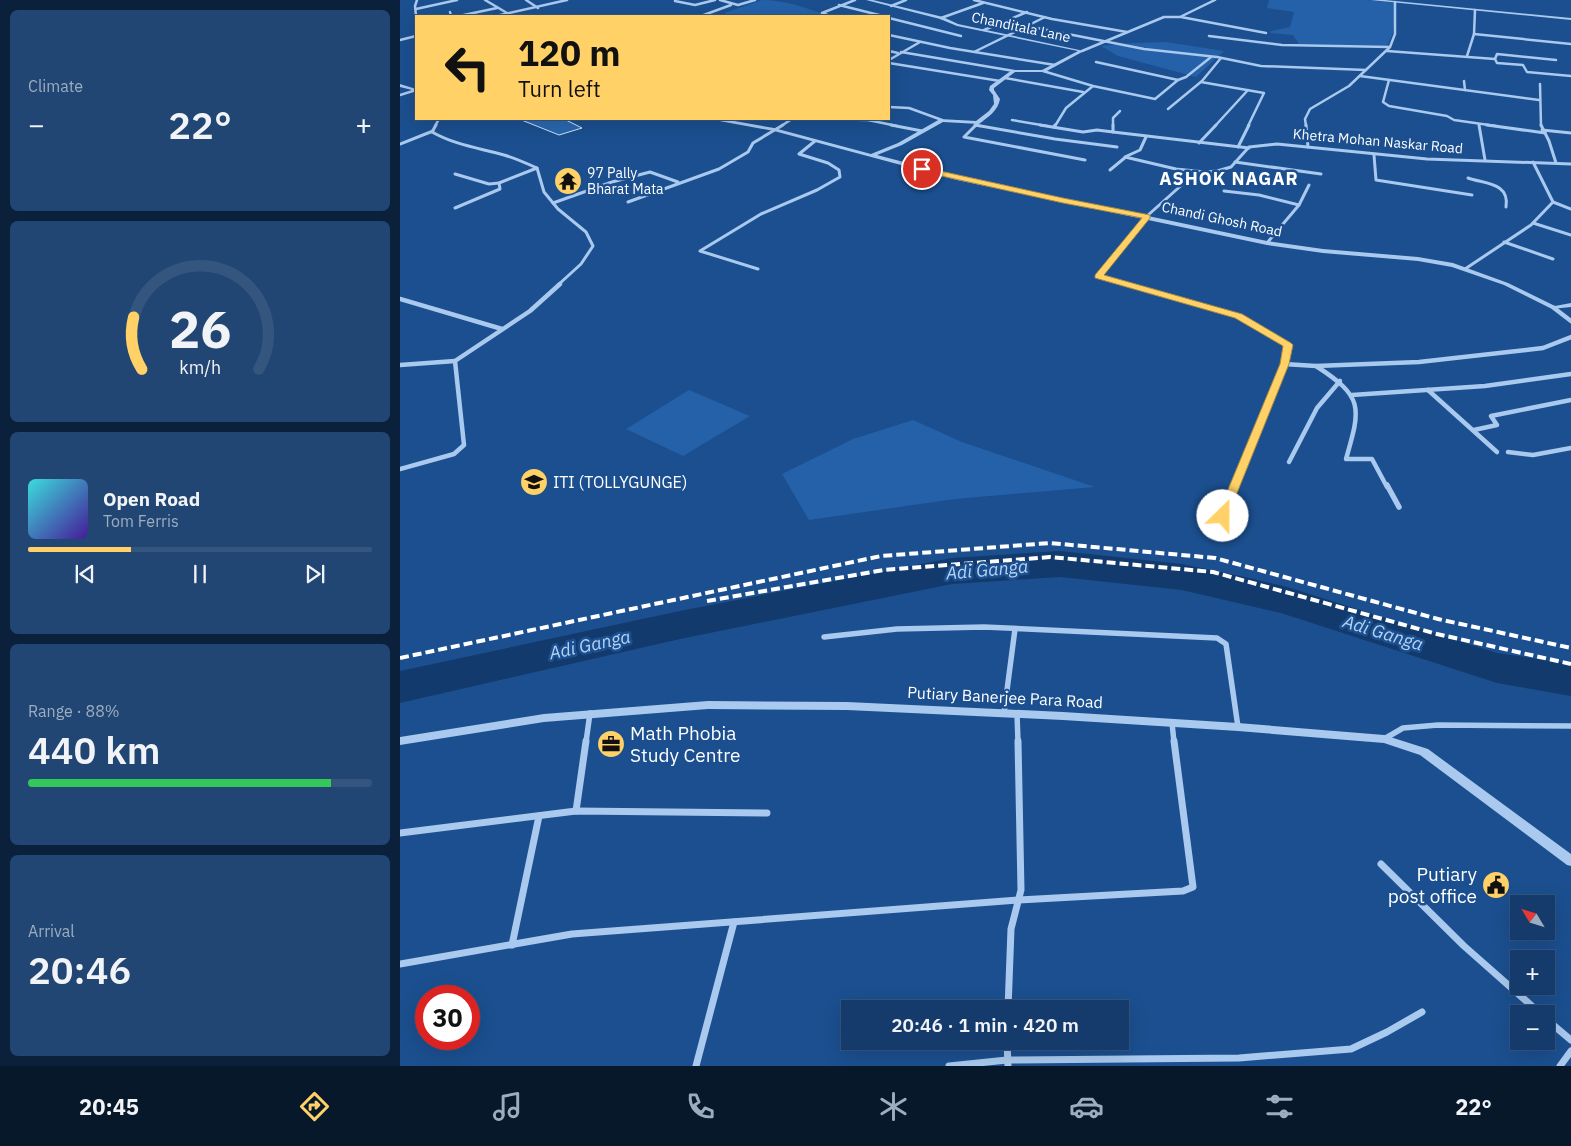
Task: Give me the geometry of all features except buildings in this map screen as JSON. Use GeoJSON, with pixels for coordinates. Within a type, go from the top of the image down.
{"type":"FeatureCollection","features":[{"type":"Feature","properties":{"kind":"street"},"geometry":{"type":"LineString","coordinates":[[416,15],[417,1],[422,0]]}},
{"type":"Feature","properties":{"kind":"street"},"geometry":{"type":"LineString","coordinates":[[416,9],[456,0]]}},
{"type":"Feature","properties":{"kind":"street"},"geometry":{"type":"LineString","coordinates":[[485,0],[507,14]]}},
{"type":"Feature","properties":{"kind":"street"},"geometry":{"type":"LineString","coordinates":[[526,0],[538,8]]}},
{"type":"Feature","properties":{"kind":"street"},"geometry":{"type":"LineString","coordinates":[[502,15],[567,0]]}},
{"type":"Feature","properties":{"kind":"street"},"geometry":{"type":"LineString","coordinates":[[675,1],[695,5],[716,0]]}},
{"type":"Feature","properties":{"kind":"street"},"geometry":{"type":"LineString","coordinates":[[720,0],[732,4],[743,4],[755,0]]}},
{"type":"Feature","properties":{"kind":"street"},"geometry":{"type":"LineString","coordinates":[[827,15],[822,13],[854,0]]}},
{"type":"Feature","properties":{"kind":"street","name":"Chanditala Lane"},"geometry":{"type":"LineString","coordinates":[[868,0],[941,18],[957,25],[1082,51]]}},
{"type":"Feature","properties":{"kind":"street"},"geometry":{"type":"LineString","coordinates":[[891,6],[906,0]]}},
{"type":"Feature","properties":{"kind":"street"},"geometry":{"type":"LineString","coordinates":[[974,0],[1046,17],[1127,32]]}},
{"type":"Feature","properties":{"kind":"street"},"geometry":{"type":"LineString","coordinates":[[1180,17],[1215,0]]}},
{"type":"Feature","properties":{"kind":"street"},"geometry":{"type":"LineString","coordinates":[[1372,0],[1571,19]]}},
{"type":"Feature","properties":{"kind":"street"},"geometry":{"type":"LineString","coordinates":[[1308,147],[1305,119],[1310,109],[1338,94],[1387,52],[1395,34],[1396,2]]}},
{"type":"Feature","properties":{"kind":"street"},"geometry":{"type":"LineString","coordinates":[[941,18],[983,3]]}},
{"type":"Feature","properties":{"kind":"street"},"geometry":{"type":"LineString","coordinates":[[703,15],[732,4]]}},
{"type":"Feature","properties":{"kind":"street"},"geometry":{"type":"LineString","coordinates":[[840,5],[879,15]]}},
{"type":"Feature","properties":{"kind":"street"},"geometry":{"type":"LineString","coordinates":[[464,15],[497,8]]}},
{"type":"Feature","properties":{"kind":"street"},"geometry":{"type":"LineString","coordinates":[[1467,56],[1474,34],[1475,10]]}},
{"type":"Feature","properties":{"kind":"street"},"geometry":{"type":"LineString","coordinates":[[984,30],[1027,12]]}},
{"type":"Feature","properties":{"kind":"street"},"geometry":{"type":"LineString","coordinates":[[974,52],[1046,17]]}},
{"type":"Feature","properties":{"kind":"street"},"geometry":{"type":"LineString","coordinates":[[1043,71],[1082,51],[1164,17],[1180,17],[1266,33]]}},
{"type":"Feature","properties":{"kind":"street"},"geometry":{"type":"LineString","coordinates":[[890,18],[961,36]]}},
{"type":"Feature","properties":{"kind":"street"},"geometry":{"type":"LineString","coordinates":[[1026,26],[1144,49],[1221,58],[1261,66],[1366,70]]}},
{"type":"Feature","properties":{"kind":"street"},"geometry":{"type":"LineString","coordinates":[[1474,34],[1571,44]]}},
{"type":"Feature","properties":{"kind":"street"},"geometry":{"type":"LineString","coordinates":[[890,35],[974,52],[1055,65]]}},
{"type":"Feature","properties":{"kind":"street"},"geometry":{"type":"LineString","coordinates":[[400,40],[415,36]]}},
{"type":"Feature","properties":{"kind":"street"},"geometry":{"type":"LineString","coordinates":[[1209,36],[1282,45],[1390,47]]}},
{"type":"Feature","properties":{"kind":"street"},"geometry":{"type":"LineString","coordinates":[[890,60],[921,42]]}},
{"type":"Feature","properties":{"kind":"street"},"geometry":{"type":"LineString","coordinates":[[890,51],[1014,72],[1043,71],[1092,86],[1155,99],[1211,57]]}},
{"type":"Feature","properties":{"kind":"street"},"geometry":{"type":"LineString","coordinates":[[1387,52],[1495,59],[1497,63],[1523,65],[1527,72],[1571,76]]}},
{"type":"Feature","properties":{"kind":"street"},"geometry":{"type":"LineString","coordinates":[[1495,59],[1497,54],[1556,60]]}},
{"type":"Feature","properties":{"kind":"street"},"geometry":{"type":"LineString","coordinates":[[1168,109],[1201,82],[1221,58]]}},
{"type":"Feature","properties":{"kind":"street"},"geometry":{"type":"LineString","coordinates":[[890,61],[1083,92]]}},
{"type":"Feature","properties":{"kind":"street"},"geometry":{"type":"LineString","coordinates":[[1096,62],[1178,80]]}},
{"type":"Feature","properties":{"kind":"street"},"geometry":{"type":"LineString","coordinates":[[1014,72],[992,87],[992,90],[997,95],[997,105],[964,137],[1085,160]]}},
{"type":"Feature","properties":{"kind":"street"},"geometry":{"type":"LineString","coordinates":[[1360,76],[1539,100]]}},
{"type":"Feature","properties":{"kind":"street"},"geometry":{"type":"LineString","coordinates":[[1389,80],[1383,102],[1384,105],[1447,116],[1454,120],[1480,125],[1545,134]]}},
{"type":"Feature","properties":{"kind":"street"},"geometry":{"type":"LineString","coordinates":[[1464,81],[1465,90]]}},
{"type":"Feature","properties":{"kind":"street"},"geometry":{"type":"LineString","coordinates":[[1201,82],[1264,93],[1238,147]]}},
{"type":"Feature","properties":{"kind":"street"},"geometry":{"type":"LineString","coordinates":[[1540,84],[1539,100],[1542,130],[1556,163]]}},
{"type":"Feature","properties":{"kind":"street"},"geometry":{"type":"LineString","coordinates":[[400,85],[415,90]]}},
{"type":"Feature","properties":{"kind":"street"},"geometry":{"type":"LineString","coordinates":[[1054,127],[1066,108],[1092,86]]}},
{"type":"Feature","properties":{"kind":"street"},"geometry":{"type":"LineString","coordinates":[[400,95],[415,90]]}},
{"type":"Feature","properties":{"kind":"street"},"geometry":{"type":"LineString","coordinates":[[1199,143],[1248,90]]}},
{"type":"Feature","properties":{"kind":"street"},"geometry":{"type":"LineString","coordinates":[[890,106],[909,108],[942,120],[976,124],[1055,139],[1117,147]]}},
{"type":"Feature","properties":{"kind":"street"},"geometry":{"type":"LineString","coordinates":[[1113,132],[1112,118],[1120,111]]}},
{"type":"Feature","properties":{"kind":"street"},"geometry":{"type":"LineString","coordinates":[[400,144],[433,131],[438,120]]}},
{"type":"Feature","properties":{"kind":"street","name":"Chandi Ghosh Road"},"geometry":{"type":"LineString","coordinates":[[721,120],[774,130],[957,178],[1267,242],[1323,252],[1418,259],[1453,265],[1506,284],[1554,308],[1571,320]]}},
{"type":"Feature","properties":{"kind":"street"},"geometry":{"type":"LineString","coordinates":[[628,202],[678,182],[719,169],[748,152],[753,143],[790,120]]}},
{"type":"Feature","properties":{"kind":"street"},"geometry":{"type":"LineString","coordinates":[[868,120],[922,131]]}},
{"type":"Feature","properties":{"kind":"street"},"geometry":{"type":"LineString","coordinates":[[870,156],[900,144],[942,120]]}},
{"type":"Feature","properties":{"kind":"street","name":"Khetra Mohan Naskar Road"},"geometry":{"type":"LineString","coordinates":[[1012,120],[1083,132],[1097,130],[1249,148],[1276,144],[1427,159],[1571,164]]}},
{"type":"Feature","properties":{"kind":"street"},"geometry":{"type":"LineString","coordinates":[[1480,125],[1485,160]]}},
{"type":"Feature","properties":{"kind":"street"},"geometry":{"type":"LineString","coordinates":[[1542,130],[1571,133]]}},
{"type":"Feature","properties":{"kind":"street"},"geometry":{"type":"LineString","coordinates":[[400,365],[455,361],[530,311],[560,285],[570,272],[581,264],[593,246],[586,232],[553,203],[544,192],[537,168],[512,157],[469,148],[440,136],[433,131]]}},
{"type":"Feature","properties":{"kind":"street"},"geometry":{"type":"LineString","coordinates":[[1110,170],[1125,157],[1140,150],[1146,136]]}},
{"type":"Feature","properties":{"kind":"street"},"geometry":{"type":"LineString","coordinates":[[758,269],[700,251],[761,214],[817,190],[840,177],[839,170],[828,163],[799,154],[815,141]]}},
{"type":"Feature","properties":{"kind":"street"},"geometry":{"type":"LineString","coordinates":[[1125,157],[1193,171],[1220,170],[1226,169],[1249,148]]}},
{"type":"Feature","properties":{"kind":"street"},"geometry":{"type":"LineString","coordinates":[[1374,155],[1376,180],[1472,195]]}},
{"type":"Feature","properties":{"kind":"street"},"geometry":{"type":"LineString","coordinates":[[1235,162],[1321,174]]}},
{"type":"Feature","properties":{"kind":"street"},"geometry":{"type":"LineString","coordinates":[[1532,162],[1553,202],[1571,209]]}},
{"type":"Feature","properties":{"kind":"street"},"geometry":{"type":"LineString","coordinates":[[455,174],[489,184],[500,183],[537,168]]}},
{"type":"Feature","properties":{"kind":"street"},"geometry":{"type":"LineString","coordinates":[[1193,171],[1185,182],[1147,216],[1098,276],[1238,316],[1288,345],[1284,364],[1223,516]]}},
{"type":"Feature","properties":{"kind":"street"},"geometry":{"type":"LineString","coordinates":[[553,203],[612,182],[646,173],[653,173],[678,182]]}},
{"type":"Feature","properties":{"kind":"street"},"geometry":{"type":"LineString","coordinates":[[1468,178],[1476,181],[1496,183],[1501,186],[1508,201],[1506,207]]}},
{"type":"Feature","properties":{"kind":"street"},"geometry":{"type":"LineString","coordinates":[[456,208],[500,189],[500,183]]}},
{"type":"Feature","properties":{"kind":"street"},"geometry":{"type":"LineString","coordinates":[[1267,242],[1299,205],[1308,185]]}},
{"type":"Feature","properties":{"kind":"street"},"geometry":{"type":"LineString","coordinates":[[1224,190],[1259,195],[1299,205]]}},
{"type":"Feature","properties":{"kind":"street"},"geometry":{"type":"LineString","coordinates":[[1465,270],[1533,223],[1553,202]]}},
{"type":"Feature","properties":{"kind":"street"},"geometry":{"type":"LineString","coordinates":[[1533,223],[1571,235]]}},
{"type":"Feature","properties":{"kind":"street"},"geometry":{"type":"LineString","coordinates":[[1504,242],[1552,259]]}},
{"type":"Feature","properties":{"kind":"street"},"geometry":{"type":"LineString","coordinates":[[400,299],[502,329]]}},
{"type":"Feature","properties":{"kind":"street"},"geometry":{"type":"LineString","coordinates":[[1554,308],[1571,305]]}},
{"type":"Feature","properties":{"kind":"street"},"geometry":{"type":"LineString","coordinates":[[1284,364],[1316,366],[1419,362],[1543,348],[1571,337]]}},
{"type":"Feature","properties":{"kind":"street"},"geometry":{"type":"LineString","coordinates":[[400,469],[454,454],[464,445],[455,361]]}},
{"type":"Feature","properties":{"kind":"street"},"geometry":{"type":"LineString","coordinates":[[1316,366],[1340,381],[1355,400],[1357,415],[1346,459],[1372,459],[1399,507]]}},
{"type":"Feature","properties":{"kind":"street"},"geometry":{"type":"LineString","coordinates":[[1352,395],[1485,386],[1571,374]]}},
{"type":"Feature","properties":{"kind":"street"},"geometry":{"type":"LineString","coordinates":[[1289,462],[1306,425],[1324,396],[1340,381]]}},
{"type":"Feature","properties":{"kind":"street"},"geometry":{"type":"LineString","coordinates":[[1427,390],[1497,452]]}},
{"type":"Feature","properties":{"kind":"street"},"geometry":{"type":"LineString","coordinates":[[1474,430],[1496,425],[1491,416],[1571,400]]}},
{"type":"Feature","properties":{"kind":"street"},"geometry":{"type":"LineString","coordinates":[[1508,452],[1532,455],[1571,448]]}},
{"type":"Feature","properties":{"kind":"street"},"geometry":{"type":"LineString","coordinates":[[824,637],[904,628],[1015,629],[1220,639],[1226,644],[1238,727]]}},
{"type":"Feature","properties":{"kind":"street"},"geometry":{"type":"LineString","coordinates":[[1004,713],[1015,629]]}},
{"type":"Feature","properties":{"kind":"street","name":"Putiary Banerjee Para Road"},"geometry":{"type":"LineString","coordinates":[[400,741],[544,718],[708,705],[847,706],[1004,713],[1238,727],[1384,739],[1424,752],[1571,861]]}},
{"type":"Feature","properties":{"kind":"street"},"geometry":{"type":"LineString","coordinates":[[576,811],[590,713]]}},
{"type":"Feature","properties":{"kind":"street"},"geometry":{"type":"LineString","coordinates":[[1008,1000],[1011,929],[1021,890],[1017,714]]}},
{"type":"Feature","properties":{"kind":"street"},"geometry":{"type":"LineString","coordinates":[[400,964],[572,934],[1019,900],[1183,891],[1194,887],[1172,723]]}},
{"type":"Feature","properties":{"kind":"street"},"geometry":{"type":"LineString","coordinates":[[1384,739],[1403,728],[1438,725],[1571,726]]}},
{"type":"Feature","properties":{"kind":"street"},"geometry":{"type":"LineString","coordinates":[[400,833],[576,811],[767,813]]}},
{"type":"Feature","properties":{"kind":"street"},"geometry":{"type":"LineString","coordinates":[[512,944],[539,816]]}},
{"type":"Feature","properties":{"kind":"street"},"geometry":{"type":"LineString","coordinates":[[1382,864],[1464,946],[1531,1005]]}},
{"type":"Feature","properties":{"kind":"street"},"geometry":{"type":"LineString","coordinates":[[696,1066],[734,922]]}},
{"type":"Feature","properties":{"kind":"street"},"geometry":{"type":"LineString","coordinates":[[948,1066],[1239,1058],[1351,1049],[1387,1032],[1422,1012]]}},
{"type":"Feature","properties":{"kind":"street"},"geometry":{"type":"LineString","coordinates":[[1555,1027],[1571,1040]]}},
{"type":"Feature","properties":{"kind":"street"},"geometry":{"type":"LineString","coordinates":[[1007,1050],[1007,1063]]}},
{"type":"Feature","properties":{"kind":"street"},"geometry":{"type":"LineString","coordinates":[[1560,1066],[1571,1051]]}},
{"type":"Feature","properties":{"kind":"shaded area"},"geometry":{"type":"Polygon","coordinates":[[[762,0],[771,0],[804,7],[826,15],[729,15],[724,13],[762,0]]]}},
{"type":"Feature","properties":{"kind":"shaded area"},"geometry":{"type":"Polygon","coordinates":[[[1269,0],[1365,0],[1396,3],[1393,33],[1387,46],[1299,44],[1293,35],[1270,33],[1271,31],[1290,27],[1294,12],[1267,8],[1269,0]]]}},
{"type":"Feature","properties":{"kind":"shaded area"},"geometry":{"type":"Polygon","coordinates":[[[1166,42],[1224,51],[1196,77],[1118,56],[1101,46],[1132,43],[1166,42]]]}},
{"type":"Feature","properties":{"kind":"shaded area"},"geometry":{"type":"Polygon","coordinates":[[[689,390],[750,416],[683,456],[626,429],[689,390]]]}},
{"type":"Feature","properties":{"kind":"shaded area"},"geometry":{"type":"Polygon","coordinates":[[[913,420],[962,442],[1095,487],[955,499],[809,520],[782,474],[853,439],[913,420]]]}},
{"type":"Feature","properties":{"kind":"waterway","name":"Adi Ganga"},"geometry":{"type":"LineString","coordinates":[[400,687],[680,625],[952,571],[1060,564],[1182,577],[1245,590],[1287,601],[1497,668],[1571,680]]}},
{"type":"Feature","properties":{"kind":"railway"},"geometry":{"type":"LineString","coordinates":[[400,658],[881,556],[1050,543],[1215,558],[1438,619],[1571,648]]}},
{"type":"Feature","properties":{"kind":"railway"},"geometry":{"type":"LineString","coordinates":[[707,601],[884,570],[1050,557],[1213,572],[1437,634],[1571,664]]}},
{"type":"Feature","properties":{"kind":"place","name":"97 Pally Bharat Mata"},"geometry":{"type":"Point","coordinates":[568,181]}},
{"type":"Feature","properties":{"kind":"place","name":"ITI (TOLLYGUNGE)"},"geometry":{"type":"Point","coordinates":[534,482]}},
{"type":"Feature","properties":{"kind":"place","name":"Math Phobia Study Centre"},"geometry":{"type":"Point","coordinates":[611,744]}},
{"type":"Feature","properties":{"kind":"place","name":"Putiary post office"},"geometry":{"type":"Point","coordinates":[1496,885]}},
{"type":"Feature","properties":{"kind":"district","name":"ASHOK NAGAR"},"geometry":{"type":"Point","coordinates":[1229,179]}},
{"type":"Feature","properties":{"kind":"route"},"geometry":{"type":"LineString","coordinates":[[922,169],[957,178],[1147,216],[1098,276],[1238,316],[1288,345],[1284,364],[1223,516]]}}]}
